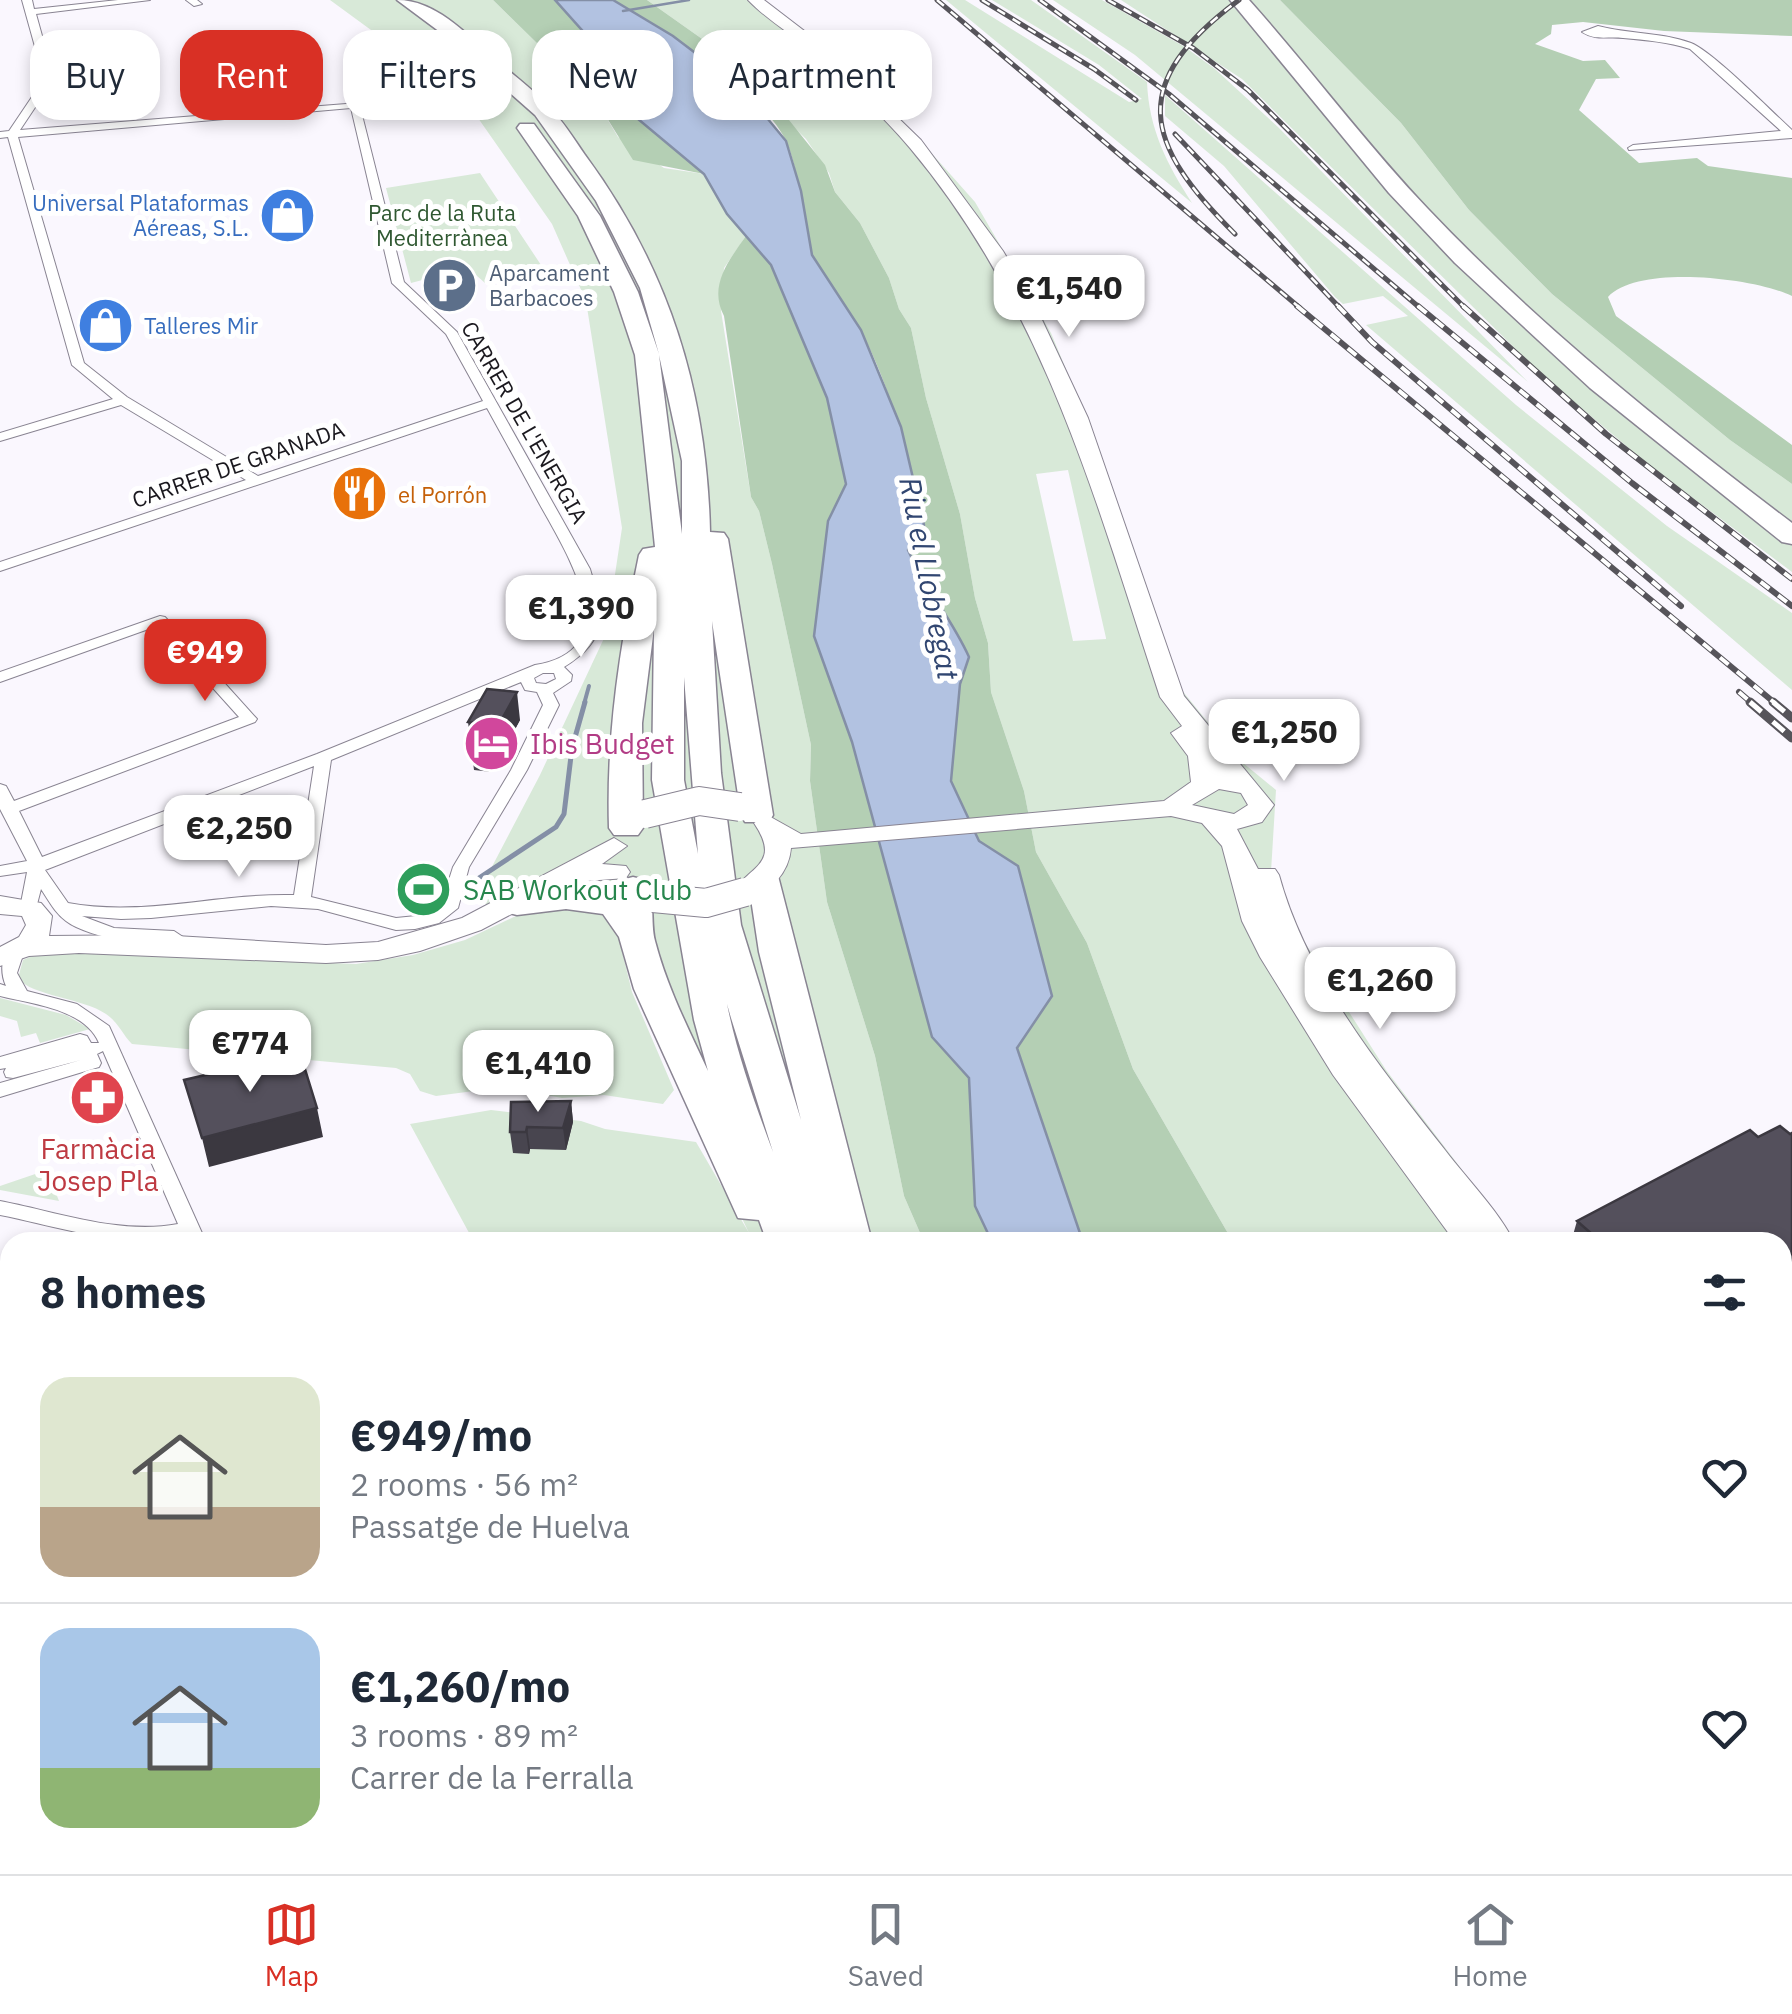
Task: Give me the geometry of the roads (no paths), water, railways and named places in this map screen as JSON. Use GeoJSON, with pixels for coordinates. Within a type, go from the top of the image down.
{"type":"FeatureCollection","features":[{"type":"Feature","properties":{"kind":"highway"},"geometry":{"type":"LineString","coordinates":[[380,0],[435,38],[507,105],[589,216],[626,292],[648,355],[668,541],[668,780],[712,1020],[737,1106],[783,1232]]}},
{"type":"Feature","properties":{"kind":"highway"},"geometry":{"type":"LineString","coordinates":[[406,0],[451,30],[542,112],[607,200],[652,288],[677,373],[712,528],[765,846],[781,971],[849,1232]]}},
{"type":"Feature","properties":{"kind":"highway"},"geometry":{"type":"LineString","coordinates":[[1239,0],[1391,183],[1474,270],[1624,405],[1792,536]]}},
{"type":"Feature","properties":{"kind":"highway"},"geometry":{"type":"LineString","coordinates":[[1263,0],[1414,177],[1516,281],[1640,388],[1792,505]]}},
{"type":"Feature","properties":{"kind":"highway"},"geometry":{"type":"LineString","coordinates":[[695,461],[698,662],[705,773],[724,925],[749,1018],[819,1232]]}},
{"type":"Feature","properties":{"kind":"highway"},"geometry":{"type":"LineString","coordinates":[[665,500],[625,703],[622,781],[636,936],[652,988],[763,1232]]}},
{"type":"Feature","properties":{"kind":"highway"},"geometry":{"type":"LineString","coordinates":[[517,904],[552,895],[577,895],[615,906],[636,936]]}},
{"type":"Feature","properties":{"kind":"street"},"geometry":{"type":"LineString","coordinates":[[27,0],[49,79],[6,134],[78,365],[122,400],[255,480]]}},
{"type":"Feature","properties":{"kind":"street"},"geometry":{"type":"LineString","coordinates":[[30,12],[145,0]]}},
{"type":"Feature","properties":{"kind":"street"},"geometry":{"type":"LineString","coordinates":[[746,0],[841,82],[928,176],[984,257],[1038,360],[1066,427],[1146,680],[1161,707],[1200,754],[1196,804]]}},
{"type":"Feature","properties":{"kind":"street"},"geometry":{"type":"LineString","coordinates":[[755,0],[819,49],[915,144],[994,252],[1026,307],[1078,418],[1172,697],[1242,784],[1260,799],[1253,837],[1272,908],[1296,955],[1394,1106],[1490,1232]]}},
{"type":"Feature","properties":{"kind":"street"},"geometry":{"type":"LineString","coordinates":[[1616,34],[1672,40],[1693,47],[1791,134]]}},
{"type":"Feature","properties":{"kind":"street","name":"CARRER DE L'ENERGIA"},"geometry":{"type":"LineString","coordinates":[[6,134],[355,105],[398,283],[451,332],[583,569],[592,597],[590,635],[584,647],[574,654],[578,666],[559,673],[555,687],[534,683]]}},
{"type":"Feature","properties":{"kind":"street"},"geometry":{"type":"LineString","coordinates":[[1633,148],[1791,134]]}},
{"type":"Feature","properties":{"kind":"street"},"geometry":{"type":"LineString","coordinates":[[0,437],[122,400]]}},
{"type":"Feature","properties":{"kind":"street","name":"CARRER DE GRANADA"},"geometry":{"type":"LineString","coordinates":[[0,567],[490,402]]}},
{"type":"Feature","properties":{"kind":"street"},"geometry":{"type":"LineString","coordinates":[[0,677],[160,620],[249,718],[8,809]]}},
{"type":"Feature","properties":{"kind":"street"},"geometry":{"type":"LineString","coordinates":[[0,871],[37,868],[493,689],[534,683],[551,705],[519,770],[460,867],[449,908],[424,922],[402,924],[302,901],[99,914],[29,933]]}},
{"type":"Feature","properties":{"kind":"street"},"geometry":{"type":"LineString","coordinates":[[302,901],[323,757]]}},
{"type":"Feature","properties":{"kind":"street"},"geometry":{"type":"LineString","coordinates":[[1196,804],[1218,780],[1242,784]]}},
{"type":"Feature","properties":{"kind":"street"},"geometry":{"type":"LineString","coordinates":[[0,789],[37,868],[29,933],[8,974],[10,993],[71,1008],[103,1030],[190,1232]]}},
{"type":"Feature","properties":{"kind":"street"},"geometry":{"type":"LineString","coordinates":[[0,905],[29,933],[80,941],[331,954],[378,951],[430,939],[517,904],[564,876],[631,858],[698,802],[765,846]]}},
{"type":"Feature","properties":{"kind":"street"},"geometry":{"type":"LineString","coordinates":[[1196,804],[1234,839],[1244,856],[1254,916],[1310,1017],[1386,1129],[1464,1232]]}},
{"type":"Feature","properties":{"kind":"street"},"geometry":{"type":"LineString","coordinates":[[631,858],[706,903],[765,846],[1196,804],[1235,822],[1254,816]]}},
{"type":"Feature","properties":{"kind":"street"},"geometry":{"type":"LineString","coordinates":[[0,871],[21,838]]}},
{"type":"Feature","properties":{"kind":"street"},"geometry":{"type":"LineString","coordinates":[[29,933],[37,868]]}},
{"type":"Feature","properties":{"kind":"street"},"geometry":{"type":"LineString","coordinates":[[29,933],[77,924],[92,930],[190,938],[238,949]]}},
{"type":"Feature","properties":{"kind":"street"},"geometry":{"type":"LineString","coordinates":[[0,1090],[92,1063],[94,1049],[80,1040],[6,1067]]}},
{"type":"Feature","properties":{"kind":"street"},"geometry":{"type":"LineString","coordinates":[[0,1208],[118,1232]]}},
{"type":"Feature","properties":{"kind":"water"},"geometry":{"type":"Polygon","coordinates":[[[555,0],[613,0],[663,30],[582,30],[555,0]]]}},
{"type":"Feature","properties":{"kind":"water"},"geometry":{"type":"Polygon","coordinates":[[[673,36],[693,51],[693,120],[769,120],[786,141],[801,191],[812,255],[861,330],[901,427],[924,525],[908,550],[969,657],[960,684],[951,781],[979,841],[1018,866],[1052,996],[1017,1048],[1080,1232],[987,1232],[975,1206],[969,1078],[932,1037],[852,742],[814,636],[828,521],[846,484],[827,398],[771,265],[727,214],[704,174],[639,120],[673,120],[673,36]]]}},
{"type":"Feature","properties":{"kind":"waterway"},"geometry":{"type":"LineString","coordinates":[[623,11],[689,0]]}},
{"type":"Feature","properties":{"kind":"waterway"},"geometry":{"type":"LineString","coordinates":[[584,704],[589,686]]}},
{"type":"Feature","properties":{"kind":"waterway"},"geometry":{"type":"LineString","coordinates":[[479,887],[476,880],[556,827],[564,814],[572,748],[585,702]]}},
{"type":"Feature","properties":{"kind":"railway"},"geometry":{"type":"LineString","coordinates":[[937,0],[1300,308]]}},
{"type":"Feature","properties":{"kind":"railway"},"geometry":{"type":"LineString","coordinates":[[982,0],[1094,69],[1136,100]]}},
{"type":"Feature","properties":{"kind":"railway"},"geometry":{"type":"LineString","coordinates":[[1040,0],[1164,90]]}},
{"type":"Feature","properties":{"kind":"railway"},"geometry":{"type":"LineString","coordinates":[[1108,0],[1189,46]]}},
{"type":"Feature","properties":{"kind":"railway"},"geometry":{"type":"LineString","coordinates":[[1189,46],[1239,0]]}},
{"type":"Feature","properties":{"kind":"railway"},"geometry":{"type":"LineString","coordinates":[[1164,90],[1178,59],[1189,46]]}},
{"type":"Feature","properties":{"kind":"railway"},"geometry":{"type":"LineString","coordinates":[[1189,46],[1248,90],[1463,306]]}},
{"type":"Feature","properties":{"kind":"railway"},"geometry":{"type":"LineString","coordinates":[[1164,90],[1420,308]]}},
{"type":"Feature","properties":{"kind":"railway"},"geometry":{"type":"LineString","coordinates":[[1164,90],[1160,114],[1166,142],[1181,171],[1235,234]]}},
{"type":"Feature","properties":{"kind":"railway"},"geometry":{"type":"LineString","coordinates":[[1175,134],[1340,308]]}},
{"type":"Feature","properties":{"kind":"railway"},"geometry":{"type":"LineString","coordinates":[[1297,306],[1776,704]]}},
{"type":"Feature","properties":{"kind":"railway"},"geometry":{"type":"LineString","coordinates":[[1338,306],[1372,342],[1681,606]]}},
{"type":"Feature","properties":{"kind":"railway"},"geometry":{"type":"LineString","coordinates":[[1418,306],[1632,483],[1792,606]]}},
{"type":"Feature","properties":{"kind":"railway"},"geometry":{"type":"LineString","coordinates":[[1463,306],[1606,434],[1792,579]]}},
{"type":"Feature","properties":{"kind":"railway"},"geometry":{"type":"LineString","coordinates":[[1739,692],[1753,704]]}},
{"type":"Feature","properties":{"kind":"railway"},"geometry":{"type":"LineString","coordinates":[[1750,702],[1792,738]]}},
{"type":"Feature","properties":{"kind":"railway"},"geometry":{"type":"LineString","coordinates":[[1773,702],[1792,718]]}},
{"type":"Feature","properties":{"kind":"place","name":"Universal Plataformas Aéreas, S.L."},"geometry":{"type":"Point","coordinates":[288,215]}},
{"type":"Feature","properties":{"kind":"place","name":"Aparcament Barbacoes"},"geometry":{"type":"Point","coordinates":[450,285]}},
{"type":"Feature","properties":{"kind":"place","name":"Talleres Mir"},"geometry":{"type":"Point","coordinates":[105,325]}},
{"type":"Feature","properties":{"kind":"place","name":"el Porrón"},"geometry":{"type":"Point","coordinates":[359,494]}},
{"type":"Feature","properties":{"kind":"place","name":"Ibis Budget"},"geometry":{"type":"Point","coordinates":[491,743]}},
{"type":"Feature","properties":{"kind":"place","name":"SAB Workout Club"},"geometry":{"type":"Point","coordinates":[424,889]}},
{"type":"Feature","properties":{"kind":"place","name":"Farmàcia Josep Pla"},"geometry":{"type":"Point","coordinates":[98,1097]}},
{"type":"Feature","properties":{"kind":"park label","name":"Parc de la Ruta Mediterrànea"},"geometry":{"type":"Point","coordinates":[442,224]}},
{"type":"Feature","properties":{"kind":"water label","name":"Riu el Llobregat"},"geometry":{"type":"Point","coordinates":[930,578]}}]}
